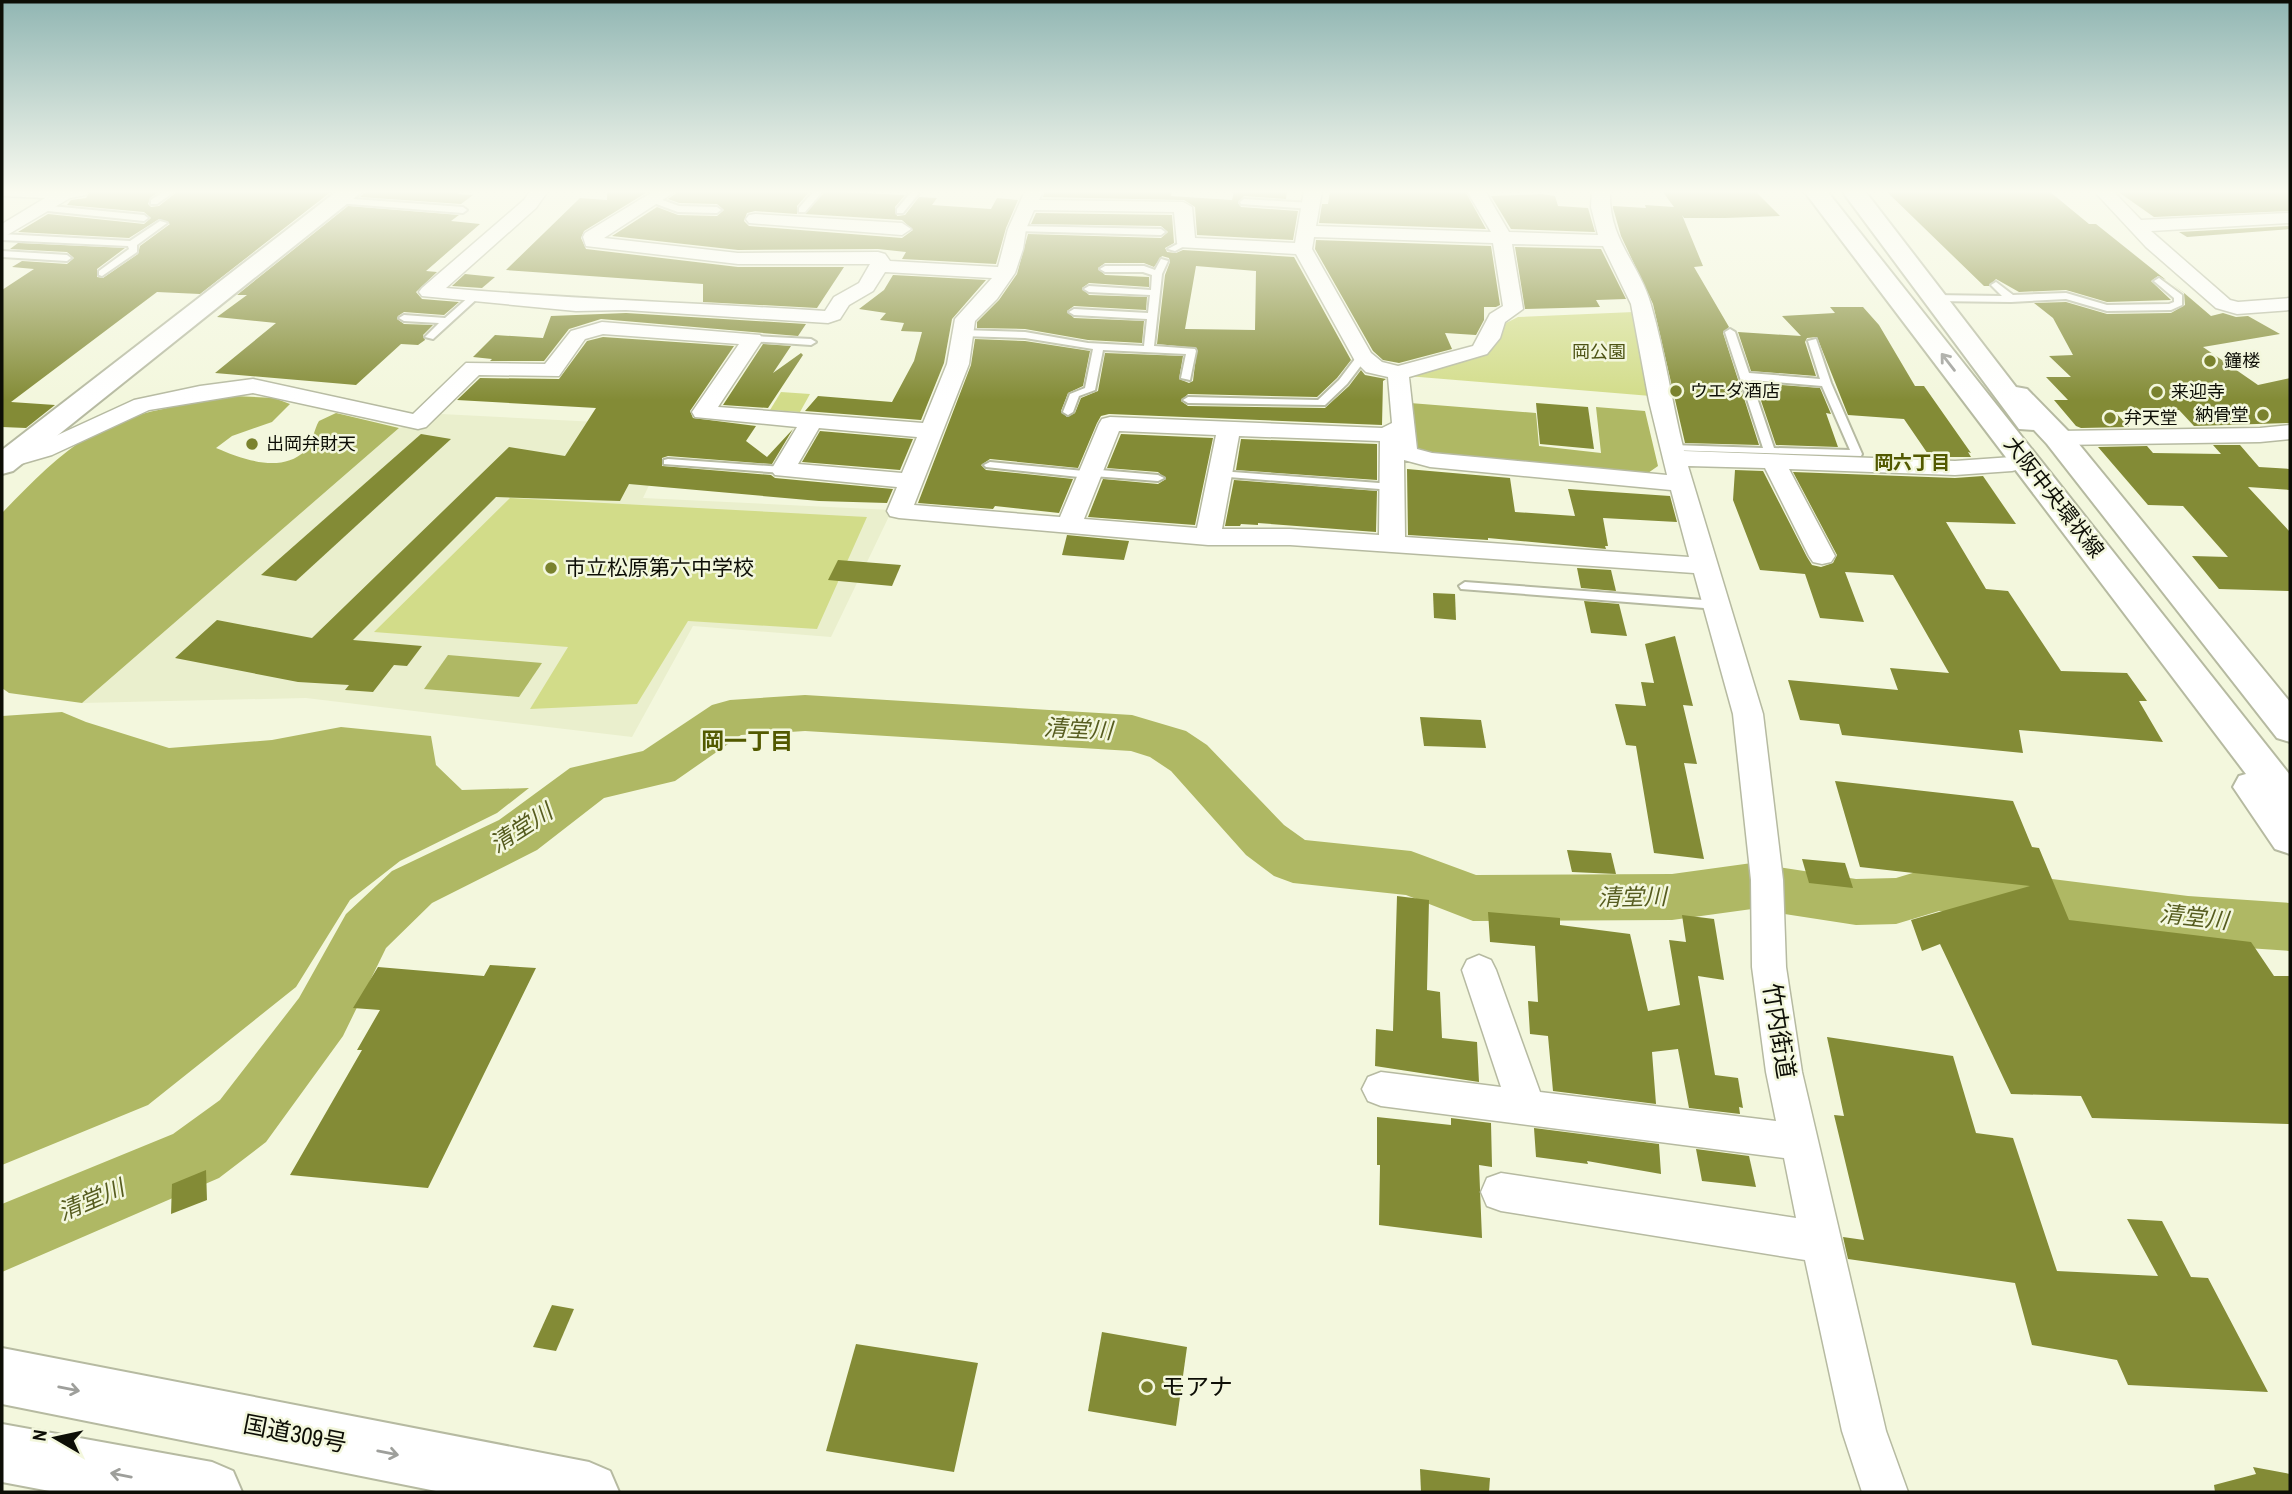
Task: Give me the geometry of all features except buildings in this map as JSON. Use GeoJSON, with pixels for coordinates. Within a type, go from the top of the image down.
{"type":"FeatureCollection","features":[{"type":"Feature","properties":{"kind":"main road"},"geometry":{"type":"LineString","coordinates":[[4,463],[263,261]]}},
{"type":"Feature","properties":{"kind":"main road","name":"大阪中央環状線"},"geometry":{"type":"LineString","coordinates":[[1869,261],[2290,803]]}},
{"type":"Feature","properties":{"kind":"main road","name":"大阪中央環状線"},"geometry":{"type":"LineString","coordinates":[[1905,261],[2136,564],[2290,760]]}},
{"type":"Feature","properties":{"kind":"main road"},"geometry":{"type":"LineString","coordinates":[[1972,348],[2058,438],[2290,728]]}},
{"type":"Feature","properties":{"kind":"main road"},"geometry":{"type":"LineString","coordinates":[[1990,415],[2001,449],[2290,838]]}},
{"type":"Feature","properties":{"kind":"main road","name":"国道309号"},"geometry":{"type":"LineString","coordinates":[[2,1376],[589,1492]]}},
{"type":"Feature","properties":{"kind":"main road"},"geometry":{"type":"LineString","coordinates":[[2,1452],[212,1492]]}},
{"type":"Feature","properties":{"kind":"street"},"geometry":{"type":"LineString","coordinates":[[465,261],[429,292],[576,305],[626,304],[828,317],[833,315],[841,301],[866,287],[880,261]]}},
{"type":"Feature","properties":{"kind":"street"},"geometry":{"type":"LineString","coordinates":[[1009,261],[990,295],[965,319],[958,364],[899,511],[1208,537],[1290,537],[1705,566]]}},
{"type":"Feature","properties":{"kind":"street"},"geometry":{"type":"LineString","coordinates":[[1314,261],[1362,357],[1374,367],[1398,373],[1480,350],[1489,342],[1494,320],[1513,309],[1506,261]]}},
{"type":"Feature","properties":{"kind":"street"},"geometry":{"type":"LineString","coordinates":[[1398,373],[1406,453],[1430,460],[1681,484],[1641,304],[1636,288],[1620,261]]}},
{"type":"Feature","properties":{"kind":"street"},"geometry":{"type":"LineString","coordinates":[[2175,261],[2223,304],[2237,308],[2290,304]]}},
{"type":"Feature","properties":{"kind":"street"},"geometry":{"type":"LineString","coordinates":[[879,266],[1005,272]]}},
{"type":"Feature","properties":{"kind":"street"},"geometry":{"type":"LineString","coordinates":[[4,463],[44,450],[142,405],[200,393],[253,386],[418,422],[474,368],[551,371],[578,335],[602,328],[753,339]]}},
{"type":"Feature","properties":{"kind":"street"},"geometry":{"type":"LineString","coordinates":[[753,339],[703,412],[932,431]]}},
{"type":"Feature","properties":{"kind":"street"},"geometry":{"type":"LineString","coordinates":[[1392,546],[1392,418],[1400,404]]}},
{"type":"Feature","properties":{"kind":"street"},"geometry":{"type":"LineString","coordinates":[[813,421],[783,470],[910,481]]}},
{"type":"Feature","properties":{"kind":"street"},"geometry":{"type":"LineString","coordinates":[[1070,524],[1110,424],[1392,435]]}},
{"type":"Feature","properties":{"kind":"street"},"geometry":{"type":"LineString","coordinates":[[1208,537],[1229,428]]}},
{"type":"Feature","properties":{"kind":"street"},"geometry":{"type":"LineString","coordinates":[[2058,438],[2260,436],[2290,432]]}},
{"type":"Feature","properties":{"kind":"street"},"geometry":{"type":"LineString","coordinates":[[1673,453],[1772,456],[1955,468],[2012,464]]}},
{"type":"Feature","properties":{"kind":"street"},"geometry":{"type":"LineString","coordinates":[[1772,456],[1822,556]]}},
{"type":"Feature","properties":{"kind":"street","name":"竹内街道"},"geometry":{"type":"LineString","coordinates":[[1681,484],[1748,714],[1768,889],[1769,967],[1784,1072],[1864,1431],[1885,1492]]}},
{"type":"Feature","properties":{"kind":"street"},"geometry":{"type":"LineString","coordinates":[[1479,970],[1527,1108]]}},
{"type":"Feature","properties":{"kind":"street"},"geometry":{"type":"LineString","coordinates":[[1381,1089],[1800,1142]]}},
{"type":"Feature","properties":{"kind":"street"},"geometry":{"type":"LineString","coordinates":[[1501,1192],[1822,1242]]}},
{"type":"Feature","properties":{"kind":"lane"},"geometry":{"type":"LineString","coordinates":[[102,273],[119,261]]}},
{"type":"Feature","properties":{"kind":"lane"},"geometry":{"type":"LineString","coordinates":[[1149,349],[1157,274],[1164,261]]}},
{"type":"Feature","properties":{"kind":"lane"},"geometry":{"type":"LineString","coordinates":[[1105,269],[1144,269],[1157,274]]}},
{"type":"Feature","properties":{"kind":"lane"},"geometry":{"type":"LineString","coordinates":[[1933,298],[2011,299],[2066,296],[2103,308],[2171,307],[2179,303],[2179,297],[2159,281]]}},
{"type":"Feature","properties":{"kind":"lane"},"geometry":{"type":"LineString","coordinates":[[1997,285],[2011,299]]}},
{"type":"Feature","properties":{"kind":"lane"},"geometry":{"type":"LineString","coordinates":[[1089,289],[1155,293]]}},
{"type":"Feature","properties":{"kind":"lane"},"geometry":{"type":"LineString","coordinates":[[430,337],[474,296]]}},
{"type":"Feature","properties":{"kind":"lane"},"geometry":{"type":"LineString","coordinates":[[1074,312],[1153,316]]}},
{"type":"Feature","properties":{"kind":"lane"},"geometry":{"type":"LineString","coordinates":[[404,318],[447,321]]}},
{"type":"Feature","properties":{"kind":"lane"},"geometry":{"type":"LineString","coordinates":[[1730,332],[1772,456],[1857,454],[1826,383],[1813,341]]}},
{"type":"Feature","properties":{"kind":"lane"},"geometry":{"type":"LineString","coordinates":[[962,333],[1025,335],[1099,346],[1191,351],[1186,378]]}},
{"type":"Feature","properties":{"kind":"lane"},"geometry":{"type":"LineString","coordinates":[[753,339],[811,342]]}},
{"type":"Feature","properties":{"kind":"lane"},"geometry":{"type":"LineString","coordinates":[[1068,412],[1076,394],[1090,390],[1099,346]]}},
{"type":"Feature","properties":{"kind":"lane"},"geometry":{"type":"LineString","coordinates":[[1188,400],[1321,403],[1343,382],[1362,357]]}},
{"type":"Feature","properties":{"kind":"lane"},"geometry":{"type":"LineString","coordinates":[[1745,376],[1826,383]]}},
{"type":"Feature","properties":{"kind":"lane"},"geometry":{"type":"LineString","coordinates":[[668,462],[783,470]]}},
{"type":"Feature","properties":{"kind":"lane"},"geometry":{"type":"LineString","coordinates":[[990,465],[1158,478]]}},
{"type":"Feature","properties":{"kind":"lane"},"geometry":{"type":"LineString","coordinates":[[1220,474],[1392,487]]}},
{"type":"Feature","properties":{"kind":"lane"},"geometry":{"type":"LineString","coordinates":[[1465,586],[1717,605]]}},
{"type":"Feature","properties":{"kind":"shaded area"},"geometry":{"type":"Polygon","coordinates":[[[234,396],[274,398],[290,404],[272,422],[232,436],[216,448],[249,460],[273,463],[295,458],[307,448],[319,421],[336,413],[399,428],[82,703],[9,693],[2,688],[2,513],[56,461],[107,426],[161,409],[234,396]]]}},
{"type":"Feature","properties":{"kind":"shaded area"},"geometry":{"type":"Polygon","coordinates":[[[1410,403],[1536,413],[1539,446],[1601,453],[1596,407],[1645,411],[1658,466],[1648,473],[1434,456],[1418,448],[1410,403]]]}},
{"type":"Feature","properties":{"kind":"shaded area","name":"市立松原第六中学校"},"geometry":{"type":"Polygon","coordinates":[[[441,414],[677,426],[643,498],[892,510],[831,637],[693,626],[632,737],[306,698],[82,703],[399,428],[441,414]]]}},
{"type":"Feature","properties":{"kind":"shaded area"},"geometry":{"type":"Polygon","coordinates":[[[448,655],[542,663],[519,697],[424,689],[448,655]]]}},
{"type":"Feature","properties":{"kind":"shaded area"},"geometry":{"type":"Polygon","coordinates":[[[62,712],[169,748],[272,740],[341,727],[431,736],[436,765],[462,790],[529,788],[497,813],[400,861],[350,900],[296,987],[148,1105],[2,1165],[2,716],[62,712]]]}},
{"type":"Feature","properties":{"kind":"green space","name":"岡公園"},"geometry":{"type":"Polygon","coordinates":[[[1634,312],[1651,396],[1407,376],[1461,360],[1498,327],[1518,317],[1634,312]]]}},
{"type":"Feature","properties":{"kind":"green space"},"geometry":{"type":"Polygon","coordinates":[[[781,392],[810,394],[800,412],[770,410],[781,392]]]}},
{"type":"Feature","properties":{"kind":"green space"},"geometry":{"type":"Polygon","coordinates":[[[510,498],[867,517],[817,629],[688,621],[637,704],[530,709],[568,647],[374,632],[510,498]]]}},
{"type":"Feature","properties":{"kind":"waterway","name":"清堂川"},"geometry":{"type":"LineString","coordinates":[[2,1238],[196,1156],[243,1121],[321,1017],[366,931],[412,887],[518,835],[588,782],[657,767],[730,718],[805,713],[1132,733],[1168,744],[1189,758],[1265,840],[1293,861],[1411,873],[1473,898],[1672,897],[1752,886],[1856,902],[1896,901],[1939,888],[2188,920],[2290,927]]}},
{"type":"Feature","properties":{"kind":"place","name":"鐘楼"},"geometry":{"type":"Point","coordinates":[2210,361]}},
{"type":"Feature","properties":{"kind":"place","name":"ウエダ酒店"},"geometry":{"type":"Point","coordinates":[1676,391]}},
{"type":"Feature","properties":{"kind":"place","name":"来迎寺"},"geometry":{"type":"Point","coordinates":[2157,392]}},
{"type":"Feature","properties":{"kind":"place","name":"納骨堂"},"geometry":{"type":"Point","coordinates":[2263,415]}},
{"type":"Feature","properties":{"kind":"place","name":"弁天堂"},"geometry":{"type":"Point","coordinates":[2110,418]}},
{"type":"Feature","properties":{"kind":"place","name":"出岡弁財天"},"geometry":{"type":"Point","coordinates":[252,444]}},
{"type":"Feature","properties":{"kind":"place","name":"市立松原第六中学校"},"geometry":{"type":"Point","coordinates":[551,568]}},
{"type":"Feature","properties":{"kind":"place","name":"モアナ"},"geometry":{"type":"Point","coordinates":[1147,1387]}},
{"type":"Feature","properties":{"kind":"district","name":"岡六丁目"},"geometry":{"type":"Point","coordinates":[1912,462]}},
{"type":"Feature","properties":{"kind":"district","name":"岡一丁目"},"geometry":{"type":"Point","coordinates":[747,741]}}]}
